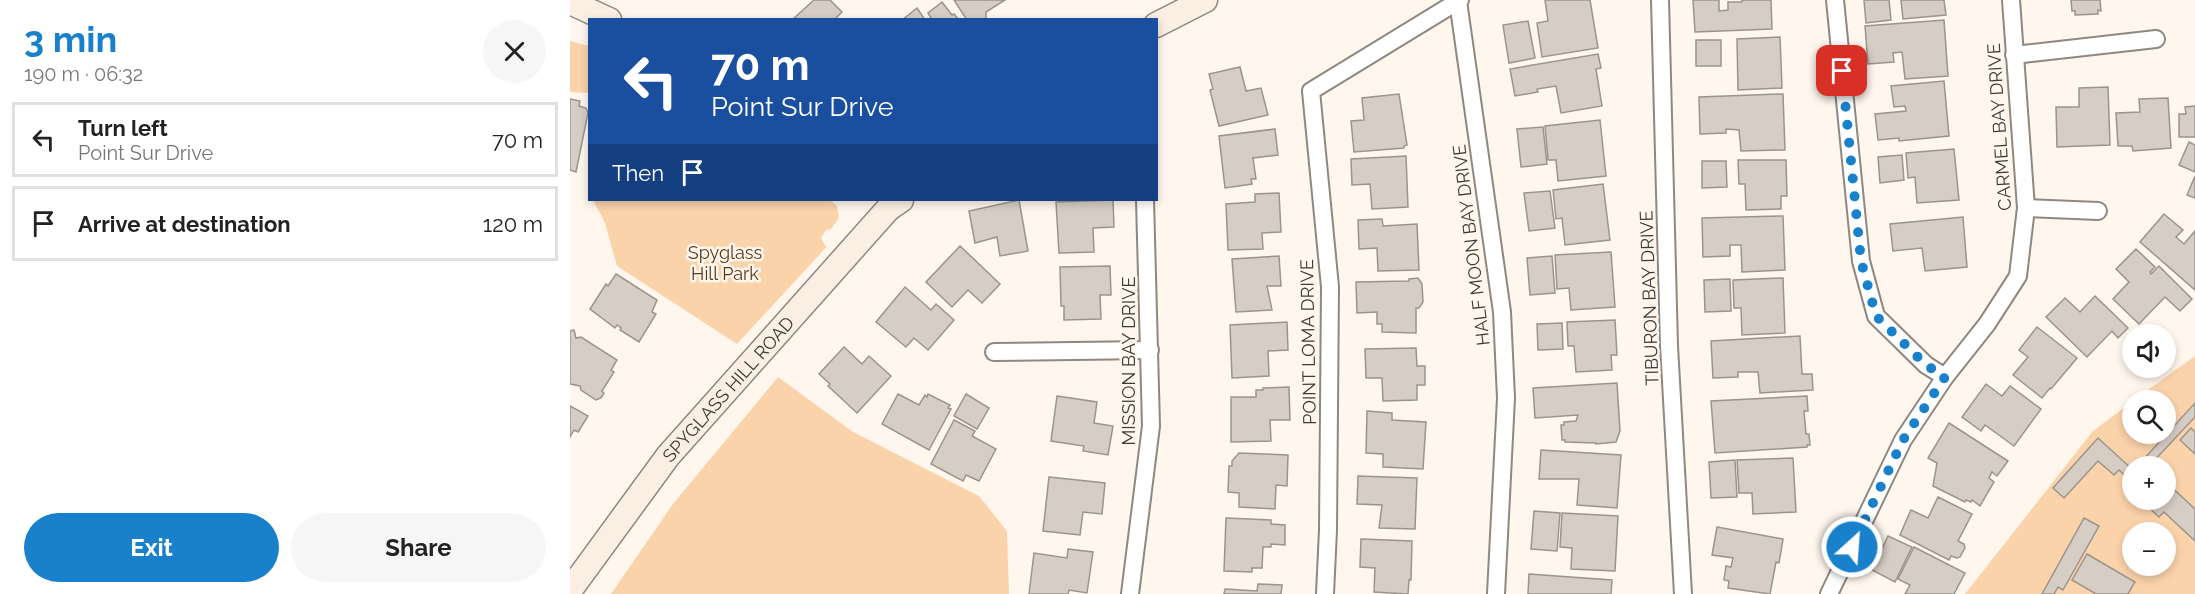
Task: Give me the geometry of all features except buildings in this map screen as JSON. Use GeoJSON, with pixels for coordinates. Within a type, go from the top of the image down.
{"type":"FeatureCollection","features":[{"type":"Feature","properties":{"kind":"main road"},"geometry":{"type":"LineString","coordinates":[[1158,24],[1205,0]]}},
{"type":"Feature","properties":{"kind":"main road"},"geometry":{"type":"LineString","coordinates":[[570,2],[605,18]]}},
{"type":"Feature","properties":{"kind":"main road","name":"SPYGLASS HILL ROAD"},"geometry":{"type":"LineString","coordinates":[[570,590],[668,456],[889,203]]}},
{"type":"Feature","properties":{"kind":"street","name":"POINT LOMA DRIVE"},"geometry":{"type":"LineString","coordinates":[[1324,594],[1328,530],[1330,286],[1311,91],[1459,0]]}},
{"type":"Feature","properties":{"kind":"street","name":"HALF MOON BAY DRIVE"},"geometry":{"type":"LineString","coordinates":[[1459,0],[1502,312],[1506,398],[1496,594]]}},
{"type":"Feature","properties":{"kind":"street","name":"TIBURON BAY DRIVE"},"geometry":{"type":"LineString","coordinates":[[1660,0],[1670,346],[1683,594]]}},
{"type":"Feature","properties":{"kind":"street"},"geometry":{"type":"LineString","coordinates":[[1835,0],[1861,261],[1876,316],[1926,365],[1945,377]]}},
{"type":"Feature","properties":{"kind":"street","name":"CARMEL BAY DRIVE"},"geometry":{"type":"LineString","coordinates":[[1829,594],[1903,440],[2018,276],[2026,208],[2011,0]]}},
{"type":"Feature","properties":{"kind":"street"},"geometry":{"type":"LineString","coordinates":[[2014,55],[2156,39]]}},
{"type":"Feature","properties":{"kind":"street","name":"MISSION BAY DRIVE"},"geometry":{"type":"LineString","coordinates":[[1130,594],[1151,426],[1145,201]]}},
{"type":"Feature","properties":{"kind":"street"},"geometry":{"type":"LineString","coordinates":[[2026,208],[2098,211]]}},
{"type":"Feature","properties":{"kind":"street"},"geometry":{"type":"LineString","coordinates":[[994,352],[1150,350]]}},
{"type":"Feature","properties":{"kind":"green space"},"geometry":{"type":"Polygon","coordinates":[[[570,41],[588,46],[588,93],[570,92],[570,41]]]}},
{"type":"Feature","properties":{"kind":"green space","name":"Spyglass Hill Park"},"geometry":{"type":"Polygon","coordinates":[[[594,201],[831,201],[837,206],[839,218],[821,238],[826,247],[737,344],[617,266],[605,223],[594,201]]]}},
{"type":"Feature","properties":{"kind":"green space"},"geometry":{"type":"Polygon","coordinates":[[[2195,356],[2195,594],[1965,594],[2093,431],[2122,409],[2122,444],[2176,444],[2176,390],[2148,390],[2164,378],[2176,378],[2176,370],[2195,356]]]}},
{"type":"Feature","properties":{"kind":"green space"},"geometry":{"type":"Polygon","coordinates":[[[778,377],[853,432],[979,496],[1007,531],[1009,594],[611,594],[673,504],[778,377]]]}},
{"type":"Feature","properties":{"kind":"route"},"geometry":{"type":"LineString","coordinates":[[1842,71],[1861,261],[1876,316],[1926,365],[1945,377],[1903,440],[1852,547]]}}]}
